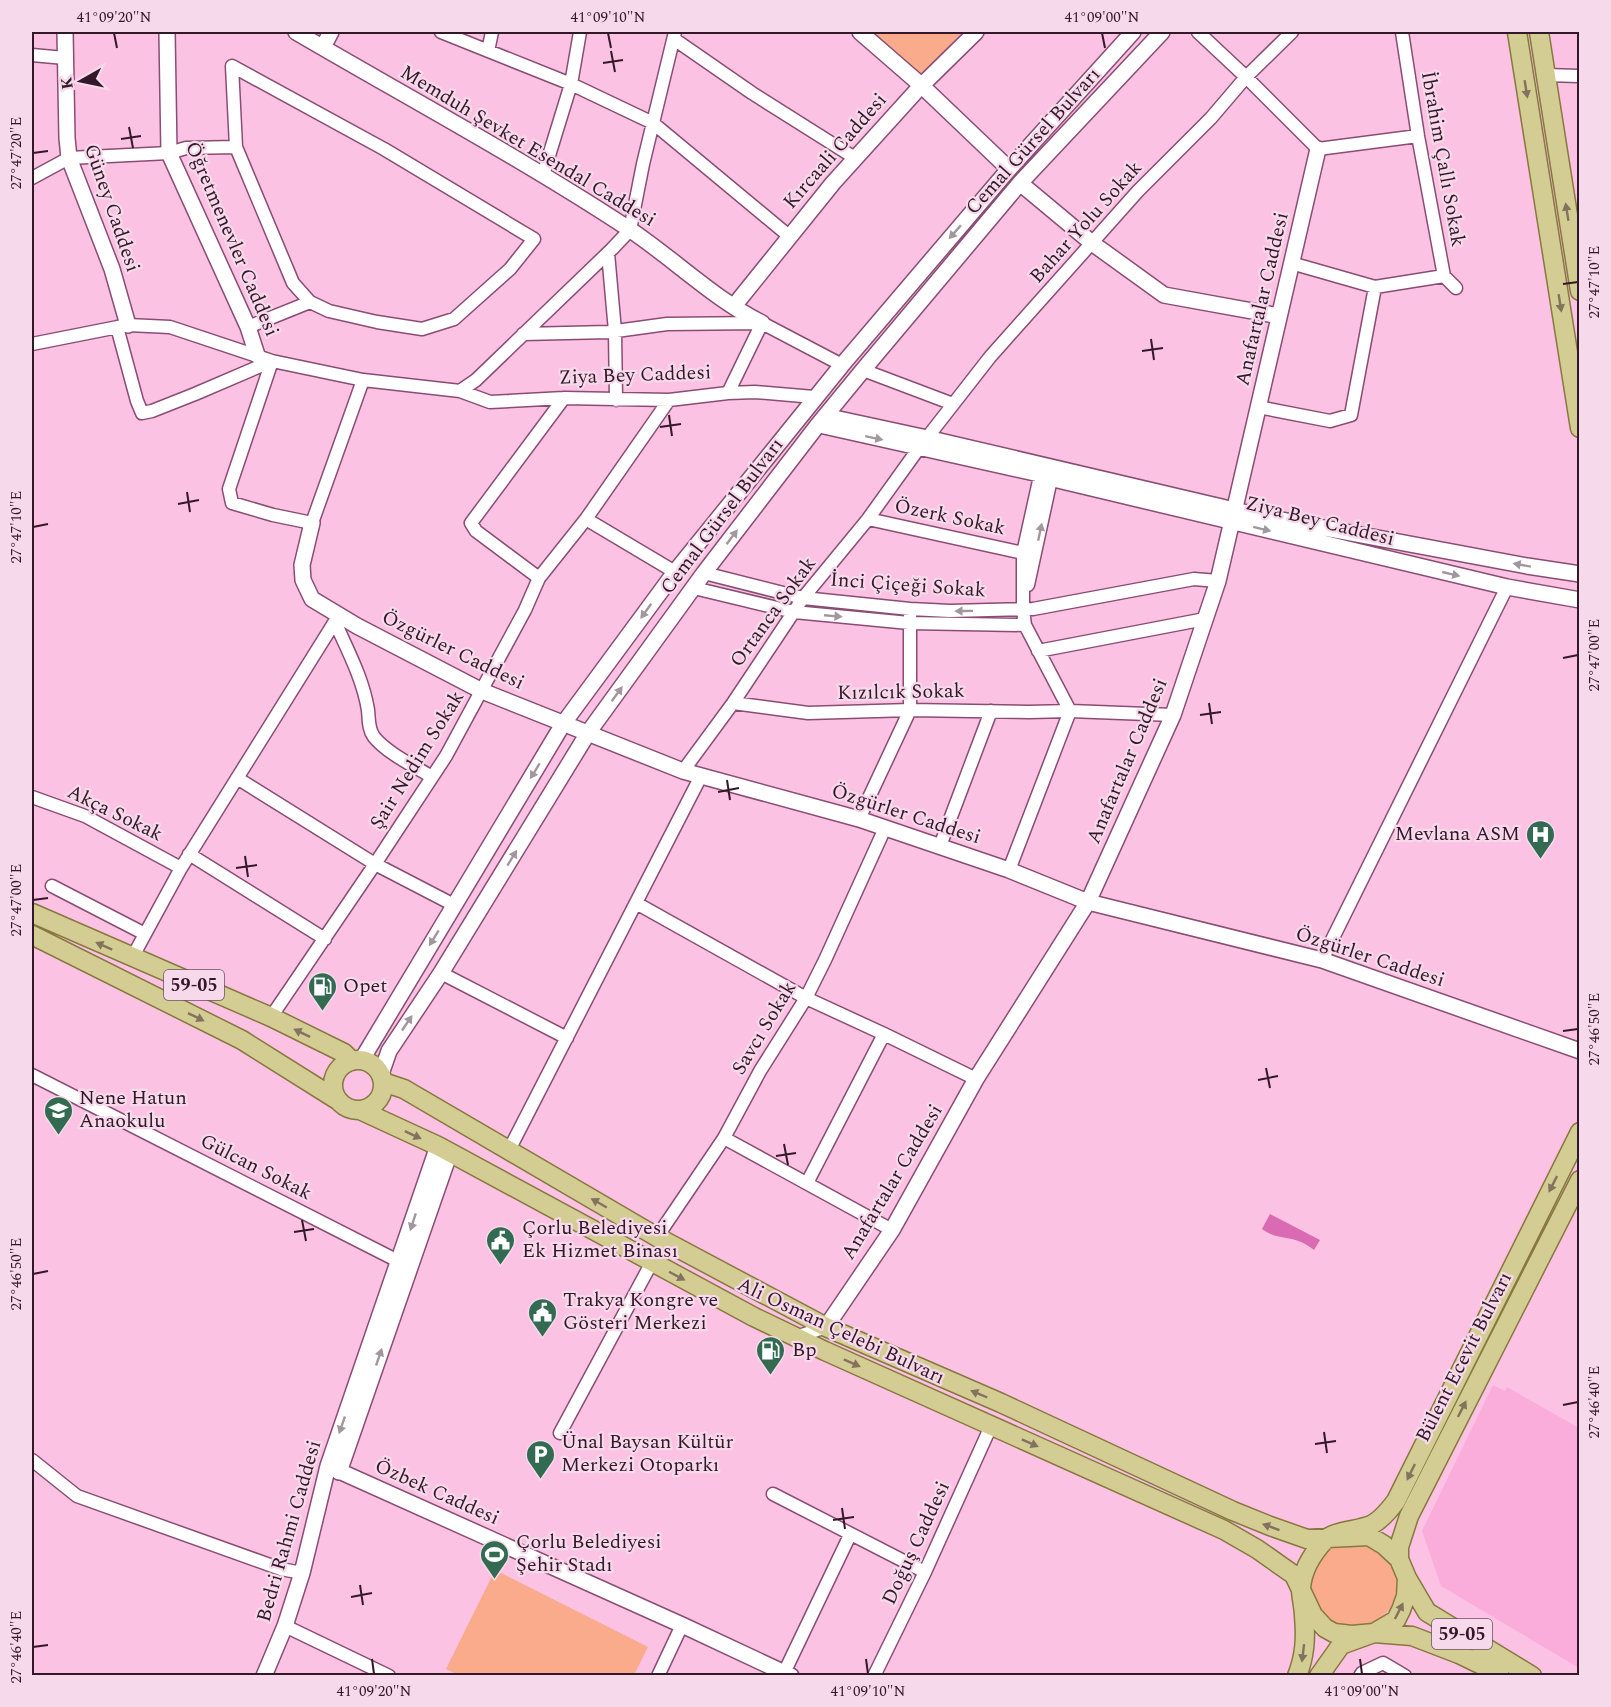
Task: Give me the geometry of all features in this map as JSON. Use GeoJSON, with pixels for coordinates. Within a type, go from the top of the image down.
{"type":"FeatureCollection","features":[{"type":"Feature","properties":{"kind":"main road"},"geometry":{"type":"LineString","coordinates":[[1517,32],[1580,428]]}},
{"type":"Feature","properties":{"kind":"main road"},"geometry":{"type":"LineString","coordinates":[[1539,32],[1580,291]]}},
{"type":"Feature","properties":{"kind":"main road","name":"59-05"},"geometry":{"type":"LineString","coordinates":[[32,913],[270,1017],[356,1061]]}},
{"type":"Feature","properties":{"kind":"main road"},"geometry":{"type":"LineString","coordinates":[[32,934],[242,1040],[345,1106],[360,1110],[368,1108],[380,1098],[383,1091],[382,1078],[376,1068],[369,1063],[356,1061],[345,1065],[335,1078],[335,1094],[339,1101]]}},
{"type":"Feature","properties":{"kind":"main road","name":"Ali Osman Çelebi Bulvarı"},"geometry":{"type":"LineString","coordinates":[[382,1078],[657,1237],[826,1327],[1001,1403],[1251,1519],[1306,1539],[1328,1537]]}},
{"type":"Feature","properties":{"kind":"main road","name":"Ali Osman Çelebi Bulvarı"},"geometry":{"type":"LineString","coordinates":[[360,1110],[444,1149],[754,1317],[1224,1530],[1257,1549],[1294,1575],[1301,1588]]}},
{"type":"Feature","properties":{"kind":"main road"},"geometry":{"type":"LineString","coordinates":[[1298,1676],[1304,1659],[1304,1616],[1301,1588],[1311,1557],[1328,1537],[1374,1524],[1396,1501],[1580,1132]]}},
{"type":"Feature","properties":{"kind":"main road","name":"Bülent Ecevit Bulvarı"},"geometry":{"type":"LineString","coordinates":[[1399,1558],[1399,1547],[1409,1516],[1580,1180]]}},
{"type":"Feature","properties":{"kind":"main road"},"geometry":{"type":"LineString","coordinates":[[1328,1537],[1369,1536],[1399,1558]]}},
{"type":"Feature","properties":{"kind":"main road","name":"59-05"},"geometry":{"type":"LineString","coordinates":[[1399,1558],[1407,1578],[1427,1612],[1532,1676]]}},
{"type":"Feature","properties":{"kind":"main road"},"geometry":{"type":"LineString","coordinates":[[1320,1676],[1341,1645],[1374,1633],[1396,1620],[1406,1596],[1407,1578]]}},
{"type":"Feature","properties":{"kind":"main road"},"geometry":{"type":"LineString","coordinates":[[1301,1588],[1313,1615],[1325,1628],[1334,1633],[1412,1636],[1459,1654],[1500,1676]]}},
{"type":"Feature","properties":{"kind":"street","name":"Güney Caddesi"},"geometry":{"type":"LineString","coordinates":[[65,32],[69,158],[112,269],[123,326]]}},
{"type":"Feature","properties":{"kind":"street","name":"Öğretmenevler Caddesi"},"geometry":{"type":"LineString","coordinates":[[167,32],[169,153],[248,327],[257,355]]}},
{"type":"Feature","properties":{"kind":"street","name":"Memduh Şevket Esendal Caddesi"},"geometry":{"type":"LineString","coordinates":[[296,32],[543,175],[630,230],[761,323]]}},
{"type":"Feature","properties":{"kind":"street"},"geometry":{"type":"LineString","coordinates":[[323,47],[331,32]]}},
{"type":"Feature","properties":{"kind":"street"},"geometry":{"type":"LineString","coordinates":[[441,32],[571,84],[653,123],[789,236]]}},
{"type":"Feature","properties":{"kind":"street"},"geometry":{"type":"LineString","coordinates":[[488,51],[492,32]]}},
{"type":"Feature","properties":{"kind":"street"},"geometry":{"type":"LineString","coordinates":[[543,175],[571,84],[580,32]]}},
{"type":"Feature","properties":{"kind":"street"},"geometry":{"type":"LineString","coordinates":[[860,32],[1009,169]]}},
{"type":"Feature","properties":{"kind":"street","name":"Kırcaali Caddesi"},"geometry":{"type":"LineString","coordinates":[[734,306],[855,158],[921,86],[976,32]]}},
{"type":"Feature","properties":{"kind":"street","name":"Cemal Gürsel Bulvarı"},"geometry":{"type":"LineString","coordinates":[[356,1061],[454,905],[563,724],[675,572],[814,397],[1009,169],[1133,32]]}},
{"type":"Feature","properties":{"kind":"street","name":"Cemal Gürsel Bulvarı"},"geometry":{"type":"LineString","coordinates":[[382,1078],[388,1051],[441,973],[588,733],[704,573],[863,369],[1020,183],[1162,32]]}},
{"type":"Feature","properties":{"kind":"street"},"geometry":{"type":"LineString","coordinates":[[1198,32],[1318,149],[1418,136]]}},
{"type":"Feature","properties":{"kind":"street","name":"Bahar Yolu Sokak"},"geometry":{"type":"LineString","coordinates":[[923,443],[990,357],[1138,190],[1211,118],[1246,77],[1292,32]]}},
{"type":"Feature","properties":{"kind":"street","name":"İbrahim Çallı Sokak"},"geometry":{"type":"LineString","coordinates":[[1402,32],[1418,136],[1444,276],[1456,288]]}},
{"type":"Feature","properties":{"kind":"street"},"geometry":{"type":"LineString","coordinates":[[460,391],[476,380],[630,230],[675,35],[752,93],[855,158]]}},
{"type":"Feature","properties":{"kind":"street"},"geometry":{"type":"LineString","coordinates":[[32,55],[65,58]]}},
{"type":"Feature","properties":{"kind":"street"},"geometry":{"type":"LineString","coordinates":[[232,66],[384,149],[534,239],[510,269],[454,319],[422,329],[329,311],[310,302],[292,283],[236,147],[232,66]]}},
{"type":"Feature","properties":{"kind":"street"},"geometry":{"type":"LineString","coordinates":[[1545,75],[1580,76]]}},
{"type":"Feature","properties":{"kind":"street"},"geometry":{"type":"LineString","coordinates":[[32,178],[69,158],[169,153],[186,148],[236,147]]}},
{"type":"Feature","properties":{"kind":"street","name":"Anafartalar Caddesi"},"geometry":{"type":"LineString","coordinates":[[826,1327],[892,1230],[976,1079],[1089,902],[1173,715],[1218,581],[1318,149]]}},
{"type":"Feature","properties":{"kind":"street"},"geometry":{"type":"LineString","coordinates":[[1020,183],[1092,243],[1164,296],[1279,316]]}},
{"type":"Feature","properties":{"kind":"street"},"geometry":{"type":"LineString","coordinates":[[608,253],[615,331],[616,400]]}},
{"type":"Feature","properties":{"kind":"street"},"geometry":{"type":"LineString","coordinates":[[1291,263],[1375,287],[1444,276]]}},
{"type":"Feature","properties":{"kind":"street"},"geometry":{"type":"LineString","coordinates":[[1258,407],[1330,421],[1351,415],[1375,287]]}},
{"type":"Feature","properties":{"kind":"street"},"geometry":{"type":"LineString","coordinates":[[248,327],[310,302]]}},
{"type":"Feature","properties":{"kind":"street"},"geometry":{"type":"LineString","coordinates":[[728,393],[761,323]]}},
{"type":"Feature","properties":{"kind":"street"},"geometry":{"type":"LineString","coordinates":[[523,334],[615,331],[667,324],[761,323],[842,364]]}},
{"type":"Feature","properties":{"kind":"street"},"geometry":{"type":"LineString","coordinates":[[123,326],[137,401],[142,413],[152,411],[272,361]]}},
{"type":"Feature","properties":{"kind":"street","name":"Ziya Bey Caddesi"},"geometry":{"type":"LineString","coordinates":[[32,344],[123,326],[170,327],[272,361],[363,380],[460,391],[490,402],[564,398],[669,400],[755,392],[814,397]]}},
{"type":"Feature","properties":{"kind":"street"},"geometry":{"type":"LineString","coordinates":[[272,361],[233,474],[230,489],[232,503],[273,515],[312,523],[363,380]]}},
{"type":"Feature","properties":{"kind":"street"},"geometry":{"type":"LineString","coordinates":[[863,369],[953,404]]}},
{"type":"Feature","properties":{"kind":"street"},"geometry":{"type":"LineString","coordinates":[[539,578],[476,531],[471,523],[564,398]]}},
{"type":"Feature","properties":{"kind":"street","name":"Şair Nedim Sokak"},"geometry":{"type":"LineString","coordinates":[[270,1017],[325,939],[446,756],[525,610],[539,578],[586,519],[669,400]]}},
{"type":"Feature","properties":{"kind":"street","name":"Ziya Bey Caddesi"},"geometry":{"type":"LineString","coordinates":[[821,421],[1233,515],[1508,587],[1580,600]]}},
{"type":"Feature","properties":{"kind":"street","name":"Ortanca Sokak"},"geometry":{"type":"LineString","coordinates":[[683,771],[733,703],[803,598],[868,519],[923,443]]}},
{"type":"Feature","properties":{"kind":"street"},"geometry":{"type":"LineString","coordinates":[[1009,870],[1070,711],[1025,625],[1023,610],[1023,553],[1047,472]]}},
{"type":"Feature","properties":{"kind":"street"},"geometry":{"type":"LineString","coordinates":[[1023,610],[1047,472]]}},
{"type":"Feature","properties":{"kind":"street","name":"Ziya Bey Caddesi"},"geometry":{"type":"LineString","coordinates":[[1233,515],[1260,516],[1580,574]]}},
{"type":"Feature","properties":{"kind":"street"},"geometry":{"type":"LineString","coordinates":[[586,519],[675,572]]}},
{"type":"Feature","properties":{"kind":"street","name":"Özerk Sokak"},"geometry":{"type":"LineString","coordinates":[[868,519],[1023,553]]}},
{"type":"Feature","properties":{"kind":"street","name":"Özgürler Caddesi"},"geometry":{"type":"LineString","coordinates":[[312,523],[302,565],[303,580],[312,599],[337,619],[482,691],[683,771],[859,819],[1009,870],[1089,902],[1322,960],[1580,1051]]}},
{"type":"Feature","properties":{"kind":"street","name":"İnci Çiçeği Sokak"},"geometry":{"type":"LineString","coordinates":[[704,573],[803,598],[951,611],[1023,610],[1194,579],[1218,581]]}},
{"type":"Feature","properties":{"kind":"street"},"geometry":{"type":"LineString","coordinates":[[1322,960],[1508,587]]}},
{"type":"Feature","properties":{"kind":"street","name":"İnci Çiçeği Sokak"},"geometry":{"type":"LineString","coordinates":[[693,588],[794,612],[909,622],[1025,625]]}},
{"type":"Feature","properties":{"kind":"street"},"geometry":{"type":"LineString","coordinates":[[859,819],[910,710],[910,609]]}},
{"type":"Feature","properties":{"kind":"street"},"geometry":{"type":"LineString","coordinates":[[337,619],[363,683],[369,729],[389,750],[432,777]]}},
{"type":"Feature","properties":{"kind":"street"},"geometry":{"type":"LineString","coordinates":[[132,958],[181,868],[337,619]]}},
{"type":"Feature","properties":{"kind":"street"},"geometry":{"type":"LineString","coordinates":[[1038,651],[1205,619]]}},
{"type":"Feature","properties":{"kind":"street","name":"Kızılcık Sokak"},"geometry":{"type":"LineString","coordinates":[[733,703],[808,713],[910,710],[1070,711],[1173,715]]}},
{"type":"Feature","properties":{"kind":"street"},"geometry":{"type":"LineString","coordinates":[[940,846],[991,711]]}},
{"type":"Feature","properties":{"kind":"street"},"geometry":{"type":"LineString","coordinates":[[509,1150],[701,776]]}},
{"type":"Feature","properties":{"kind":"street"},"geometry":{"type":"LineString","coordinates":[[237,778],[375,864],[454,905]]}},
{"type":"Feature","properties":{"kind":"street","name":"Akça Sokak"},"geometry":{"type":"LineString","coordinates":[[32,797],[85,816],[181,868]]}},
{"type":"Feature","properties":{"kind":"street","name":"Savcı Sokak"},"geometry":{"type":"LineString","coordinates":[[657,1237],[724,1138],[760,1071],[806,998],[885,828]]}},
{"type":"Feature","properties":{"kind":"street"},"geometry":{"type":"LineString","coordinates":[[189,855],[325,939]]}},
{"type":"Feature","properties":{"kind":"street"},"geometry":{"type":"LineString","coordinates":[[52,886],[145,934]]}},
{"type":"Feature","properties":{"kind":"street"},"geometry":{"type":"LineString","coordinates":[[636,903],[806,998],[976,1079]]}},
{"type":"Feature","properties":{"kind":"street"},"geometry":{"type":"LineString","coordinates":[[441,973],[567,1038]]}},
{"type":"Feature","properties":{"kind":"street"},"geometry":{"type":"LineString","coordinates":[[807,1183],[884,1034]]}},
{"type":"Feature","properties":{"kind":"street"},"geometry":{"type":"LineString","coordinates":[[32,1090],[36,1077]]}},
{"type":"Feature","properties":{"kind":"street","name":"Gülcan Sokak"},"geometry":{"type":"LineString","coordinates":[[36,1077],[400,1262]]}},
{"type":"Feature","properties":{"kind":"street"},"geometry":{"type":"LineString","coordinates":[[724,1138],[892,1230]]}},
{"type":"Feature","properties":{"kind":"street","name":"Bedri Rahmi Caddesi"},"geometry":{"type":"LineString","coordinates":[[357,1401],[400,1262],[444,1149]]}},
{"type":"Feature","properties":{"kind":"street","name":"Bedri Rahmi Caddesi"},"geometry":{"type":"LineString","coordinates":[[264,1676],[285,1626],[334,1469],[444,1149]]}},
{"type":"Feature","properties":{"kind":"street"},"geometry":{"type":"LineString","coordinates":[[560,1433],[652,1262]]}},
{"type":"Feature","properties":{"kind":"street"},"geometry":{"type":"LineString","coordinates":[[796,1337],[826,1327]]}},
{"type":"Feature","properties":{"kind":"street","name":"Doğuş Caddesi"},"geometry":{"type":"LineString","coordinates":[[874,1676],[925,1572],[991,1426]]}},
{"type":"Feature","properties":{"kind":"street"},"geometry":{"type":"LineString","coordinates":[[33,1464],[76,1496],[187,1537],[281,1569],[302,1573]]}},
{"type":"Feature","properties":{"kind":"street","name":"Özbek Caddesi"},"geometry":{"type":"LineString","coordinates":[[334,1469],[787,1674]]}},
{"type":"Feature","properties":{"kind":"street"},"geometry":{"type":"LineString","coordinates":[[773,1494],[925,1572]]}},
{"type":"Feature","properties":{"kind":"street"},"geometry":{"type":"LineString","coordinates":[[787,1674],[850,1534]]}},
{"type":"Feature","properties":{"kind":"street"},"geometry":{"type":"LineString","coordinates":[[658,1676],[682,1625]]}},
{"type":"Feature","properties":{"kind":"street"},"geometry":{"type":"LineString","coordinates":[[285,1626],[389,1676]]}},
{"type":"Feature","properties":{"kind":"street"},"geometry":{"type":"LineString","coordinates":[[1360,1676],[1383,1663],[1406,1676]]}},
{"type":"Feature","properties":{"kind":"shaded area"},"geometry":{"type":"Polygon","coordinates":[[[871,32],[962,32],[922,76],[871,32]]]}},
{"type":"Feature","properties":{"kind":"shaded area"},"geometry":{"type":"Polygon","coordinates":[[[1270,1214],[1320,1240],[1314,1250],[1301,1242],[1262,1229],[1270,1214]]]}},
{"type":"Feature","properties":{"kind":"shaded area"},"geometry":{"type":"Polygon","coordinates":[[[1493,1385],[1505,1391],[1507,1387],[1579,1428],[1579,1668],[1441,1586],[1422,1531],[1493,1385]]]}},
{"type":"Feature","properties":{"kind":"shaded area"},"geometry":{"type":"Polygon","coordinates":[[[1363,1541],[1391,1561],[1397,1577],[1394,1602],[1377,1621],[1361,1628],[1335,1625],[1321,1615],[1310,1592],[1310,1574],[1330,1547],[1363,1541]]]}},
{"type":"Feature","properties":{"kind":"shaded area"},"geometry":{"type":"Polygon","coordinates":[[[495,1570],[648,1647],[634,1675],[460,1676],[446,1669],[495,1570]]]}},
{"type":"Feature","properties":{"kind":"place","name":"Mevlana ASM"},"geometry":{"type":"Point","coordinates":[1541,860]}},
{"type":"Feature","properties":{"kind":"place","name":"Opet"},"geometry":{"type":"Point","coordinates":[322,1012]}},
{"type":"Feature","properties":{"kind":"place","name":"Nene Hatun Anaokulu"},"geometry":{"type":"Point","coordinates":[58,1136]}},
{"type":"Feature","properties":{"kind":"place","name":"Çorlu Belediyesi Ek Hizmet Binası"},"geometry":{"type":"Point","coordinates":[501,1266]}},
{"type":"Feature","properties":{"kind":"place","name":"Trakya Kongre ve Gösteri Merkezi"},"geometry":{"type":"Point","coordinates":[542,1338]}},
{"type":"Feature","properties":{"kind":"place","name":"Bp"},"geometry":{"type":"Point","coordinates":[771,1376]}},
{"type":"Feature","properties":{"kind":"place","name":"Ünal Baysan Kültür Merkezi Otoparkı"},"geometry":{"type":"Point","coordinates":[540,1480]}},
{"type":"Feature","properties":{"kind":"place","name":"Çorlu Belediyesi Şehir Stadı"},"geometry":{"type":"Point","coordinates":[495,1580]}}]}
